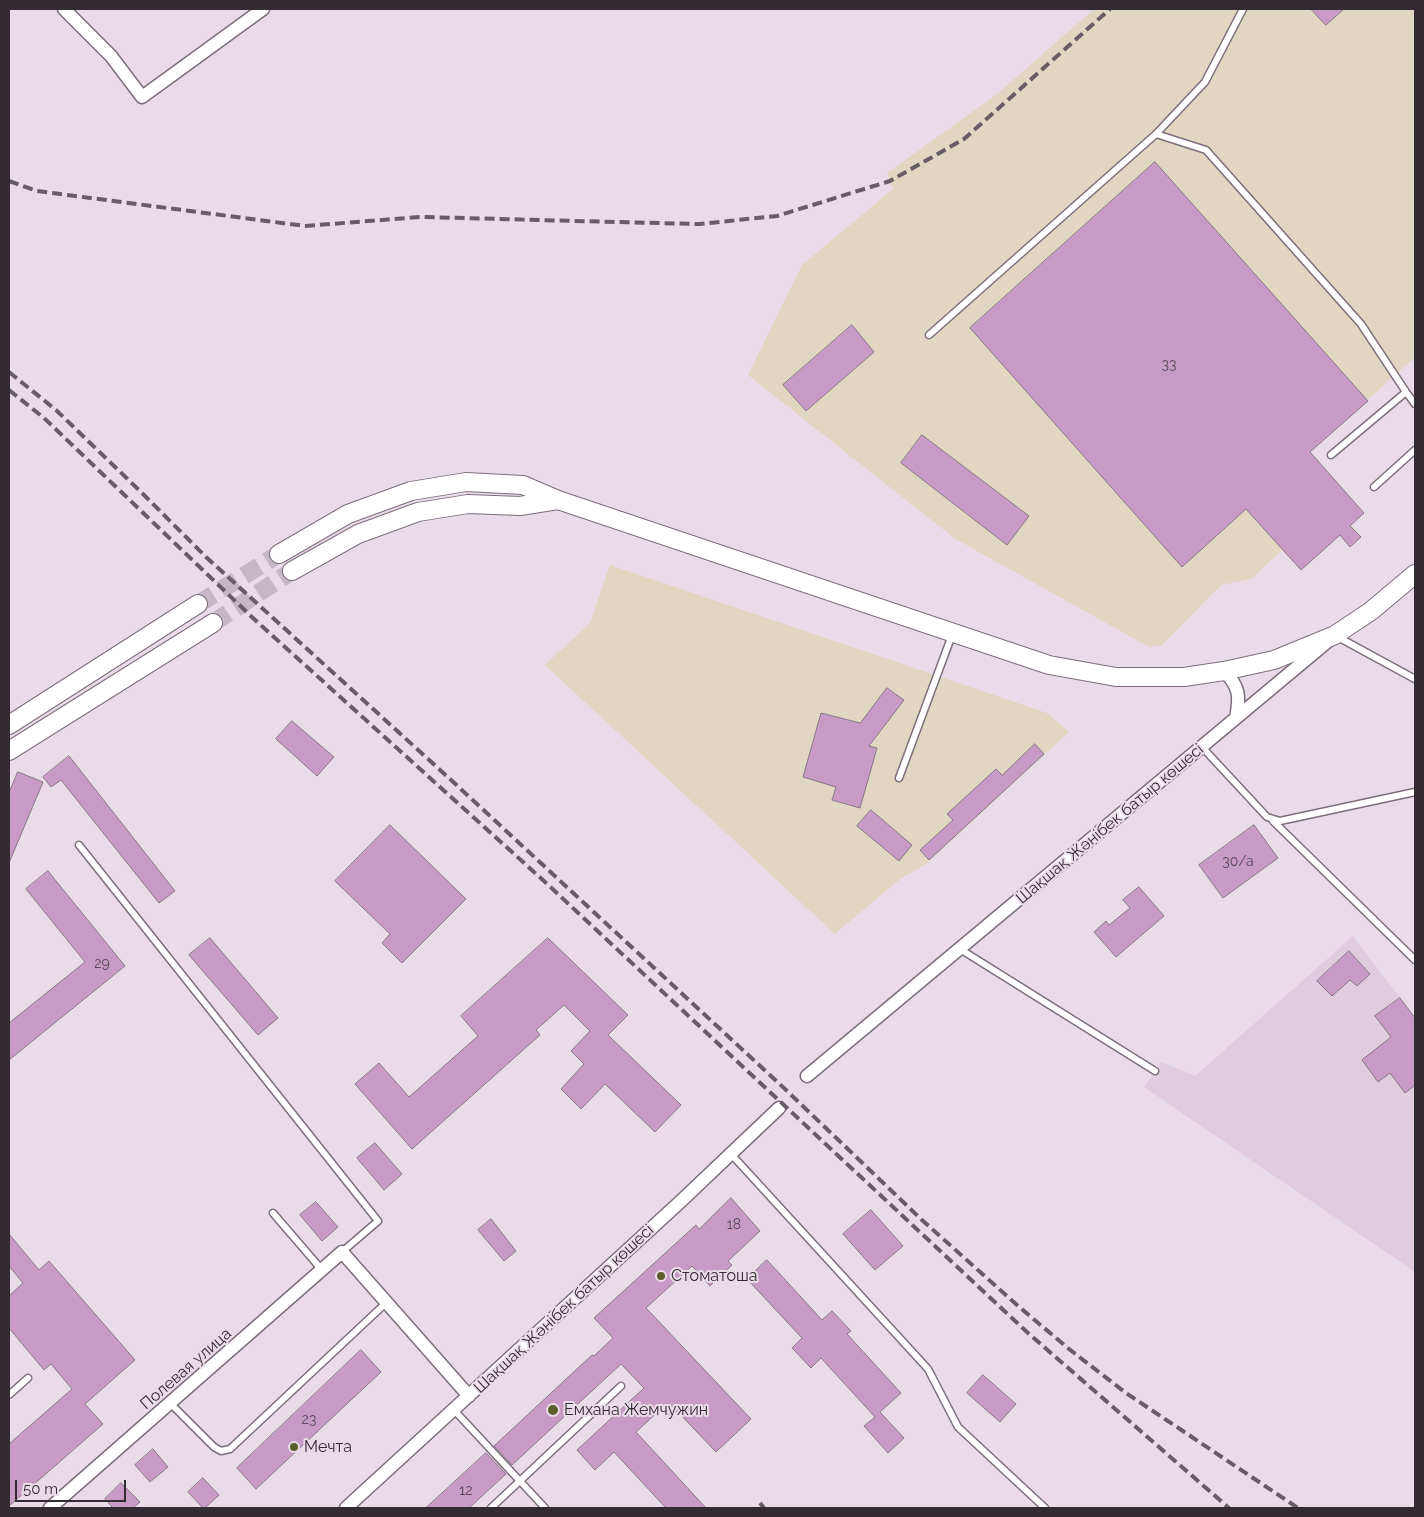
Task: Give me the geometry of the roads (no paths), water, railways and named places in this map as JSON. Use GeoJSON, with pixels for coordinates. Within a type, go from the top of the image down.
{"type":"FeatureCollection","features":[{"type":"Feature","properties":{"kind":"main road"},"geometry":{"type":"LineString","coordinates":[[279,554],[348,514],[411,491],[466,482],[523,485],[558,500],[952,634],[1049,665],[1116,678],[1184,678],[1224,671],[1274,660],[1335,635]]}},
{"type":"Feature","properties":{"kind":"main road"},"geometry":{"type":"LineString","coordinates":[[292,572],[358,534],[418,512],[468,504],[520,506],[558,500]]}},
{"type":"Feature","properties":{"kind":"main road","name":"Шақшақ Жәнібек батыр көшесі"},"geometry":{"type":"LineString","coordinates":[[1335,635],[1371,611],[1415,574]]}},
{"type":"Feature","properties":{"kind":"main road"},"geometry":{"type":"LineString","coordinates":[[9,725],[198,604]]}},
{"type":"Feature","properties":{"kind":"main road"},"geometry":{"type":"LineString","coordinates":[[9,751],[213,623]]}},
{"type":"Feature","properties":{"kind":"street"},"geometry":{"type":"LineString","coordinates":[[64,9],[111,56],[142,97],[263,9]]}},
{"type":"Feature","properties":{"kind":"street","name":"Шақшақ Жәнібек батыр көшесі"},"geometry":{"type":"LineString","coordinates":[[806,1076],[1335,635]]}},
{"type":"Feature","properties":{"kind":"street"},"geometry":{"type":"LineString","coordinates":[[1224,671],[1236,687],[1239,700],[1236,718]]}},
{"type":"Feature","properties":{"kind":"street","name":"Шақшақ Жәнібек батыр көшесі"},"geometry":{"type":"LineString","coordinates":[[346,1508],[779,1108]]}},
{"type":"Feature","properties":{"kind":"street"},"geometry":{"type":"LineString","coordinates":[[342,1252],[469,1396]]}},
{"type":"Feature","properties":{"kind":"street","name":"Полевая улица"},"geometry":{"type":"LineString","coordinates":[[50,1508],[171,1404],[342,1252]]}},
{"type":"Feature","properties":{"kind":"lane"},"geometry":{"type":"LineString","coordinates":[[929,335],[1156,134],[1205,82],[1243,9]]}},
{"type":"Feature","properties":{"kind":"lane"},"geometry":{"type":"LineString","coordinates":[[1156,134],[1206,150],[1361,324],[1415,404]]}},
{"type":"Feature","properties":{"kind":"lane"},"geometry":{"type":"LineString","coordinates":[[1331,455],[1406,392]]}},
{"type":"Feature","properties":{"kind":"lane"},"geometry":{"type":"LineString","coordinates":[[1374,487],[1415,450]]}},
{"type":"Feature","properties":{"kind":"lane"},"geometry":{"type":"LineString","coordinates":[[899,778],[952,634]]}},
{"type":"Feature","properties":{"kind":"lane"},"geometry":{"type":"LineString","coordinates":[[1335,635],[1415,679]]}},
{"type":"Feature","properties":{"kind":"lane"},"geometry":{"type":"LineString","coordinates":[[1202,747],[1267,817],[1415,960]]}},
{"type":"Feature","properties":{"kind":"lane"},"geometry":{"type":"LineString","coordinates":[[1272,820],[1280,821],[1415,792]]}},
{"type":"Feature","properties":{"kind":"lane"},"geometry":{"type":"LineString","coordinates":[[79,845],[378,1221],[342,1252]]}},
{"type":"Feature","properties":{"kind":"lane"},"geometry":{"type":"LineString","coordinates":[[960,949],[1155,1071]]}},
{"type":"Feature","properties":{"kind":"lane"},"geometry":{"type":"LineString","coordinates":[[731,1154],[928,1369],[958,1427],[1046,1508]]}},
{"type":"Feature","properties":{"kind":"lane"},"geometry":{"type":"LineString","coordinates":[[273,1214],[322,1270]]}},
{"type":"Feature","properties":{"kind":"lane"},"geometry":{"type":"LineString","coordinates":[[171,1404],[214,1447],[222,1451],[230,1449],[386,1302]]}},
{"type":"Feature","properties":{"kind":"lane"},"geometry":{"type":"LineString","coordinates":[[9,1395],[28,1378]]}},
{"type":"Feature","properties":{"kind":"lane"},"geometry":{"type":"LineString","coordinates":[[490,1508],[621,1386]]}},
{"type":"Feature","properties":{"kind":"lane"},"geometry":{"type":"LineString","coordinates":[[454,1410],[546,1508]]}},
{"type":"Feature","properties":{"kind":"tunnel"},"geometry":{"type":"LineString","coordinates":[[198,604],[279,554]]}},
{"type":"Feature","properties":{"kind":"tunnel"},"geometry":{"type":"LineString","coordinates":[[213,623],[292,571]]}},
{"type":"Feature","properties":{"kind":"railway"},"geometry":{"type":"LineString","coordinates":[[9,181],[37,191],[305,226],[420,217],[699,224],[777,216],[890,181],[964,139],[1110,9]]}},
{"type":"Feature","properties":{"kind":"railway"},"geometry":{"type":"LineString","coordinates":[[9,372],[56,410],[206,557],[450,779],[785,1089],[922,1220],[1017,1305],[1069,1349],[1126,1393],[1298,1508]]}},
{"type":"Feature","properties":{"kind":"railway"},"geometry":{"type":"LineString","coordinates":[[9,390],[44,418],[254,619],[544,881],[1028,1333],[1229,1508]]}},
{"type":"Feature","properties":{"kind":"railway"},"geometry":{"type":"LineString","coordinates":[[760,1503],[764,1508]]}},
{"type":"Feature","properties":{"kind":"place","name":"Стоматоша"},"geometry":{"type":"Point","coordinates":[661,1276]}},
{"type":"Feature","properties":{"kind":"place","name":"Емхана Жемчужин"},"geometry":{"type":"Point","coordinates":[553,1410]}},
{"type":"Feature","properties":{"kind":"place","name":"Мечта"},"geometry":{"type":"Point","coordinates":[294,1447]}}]}
